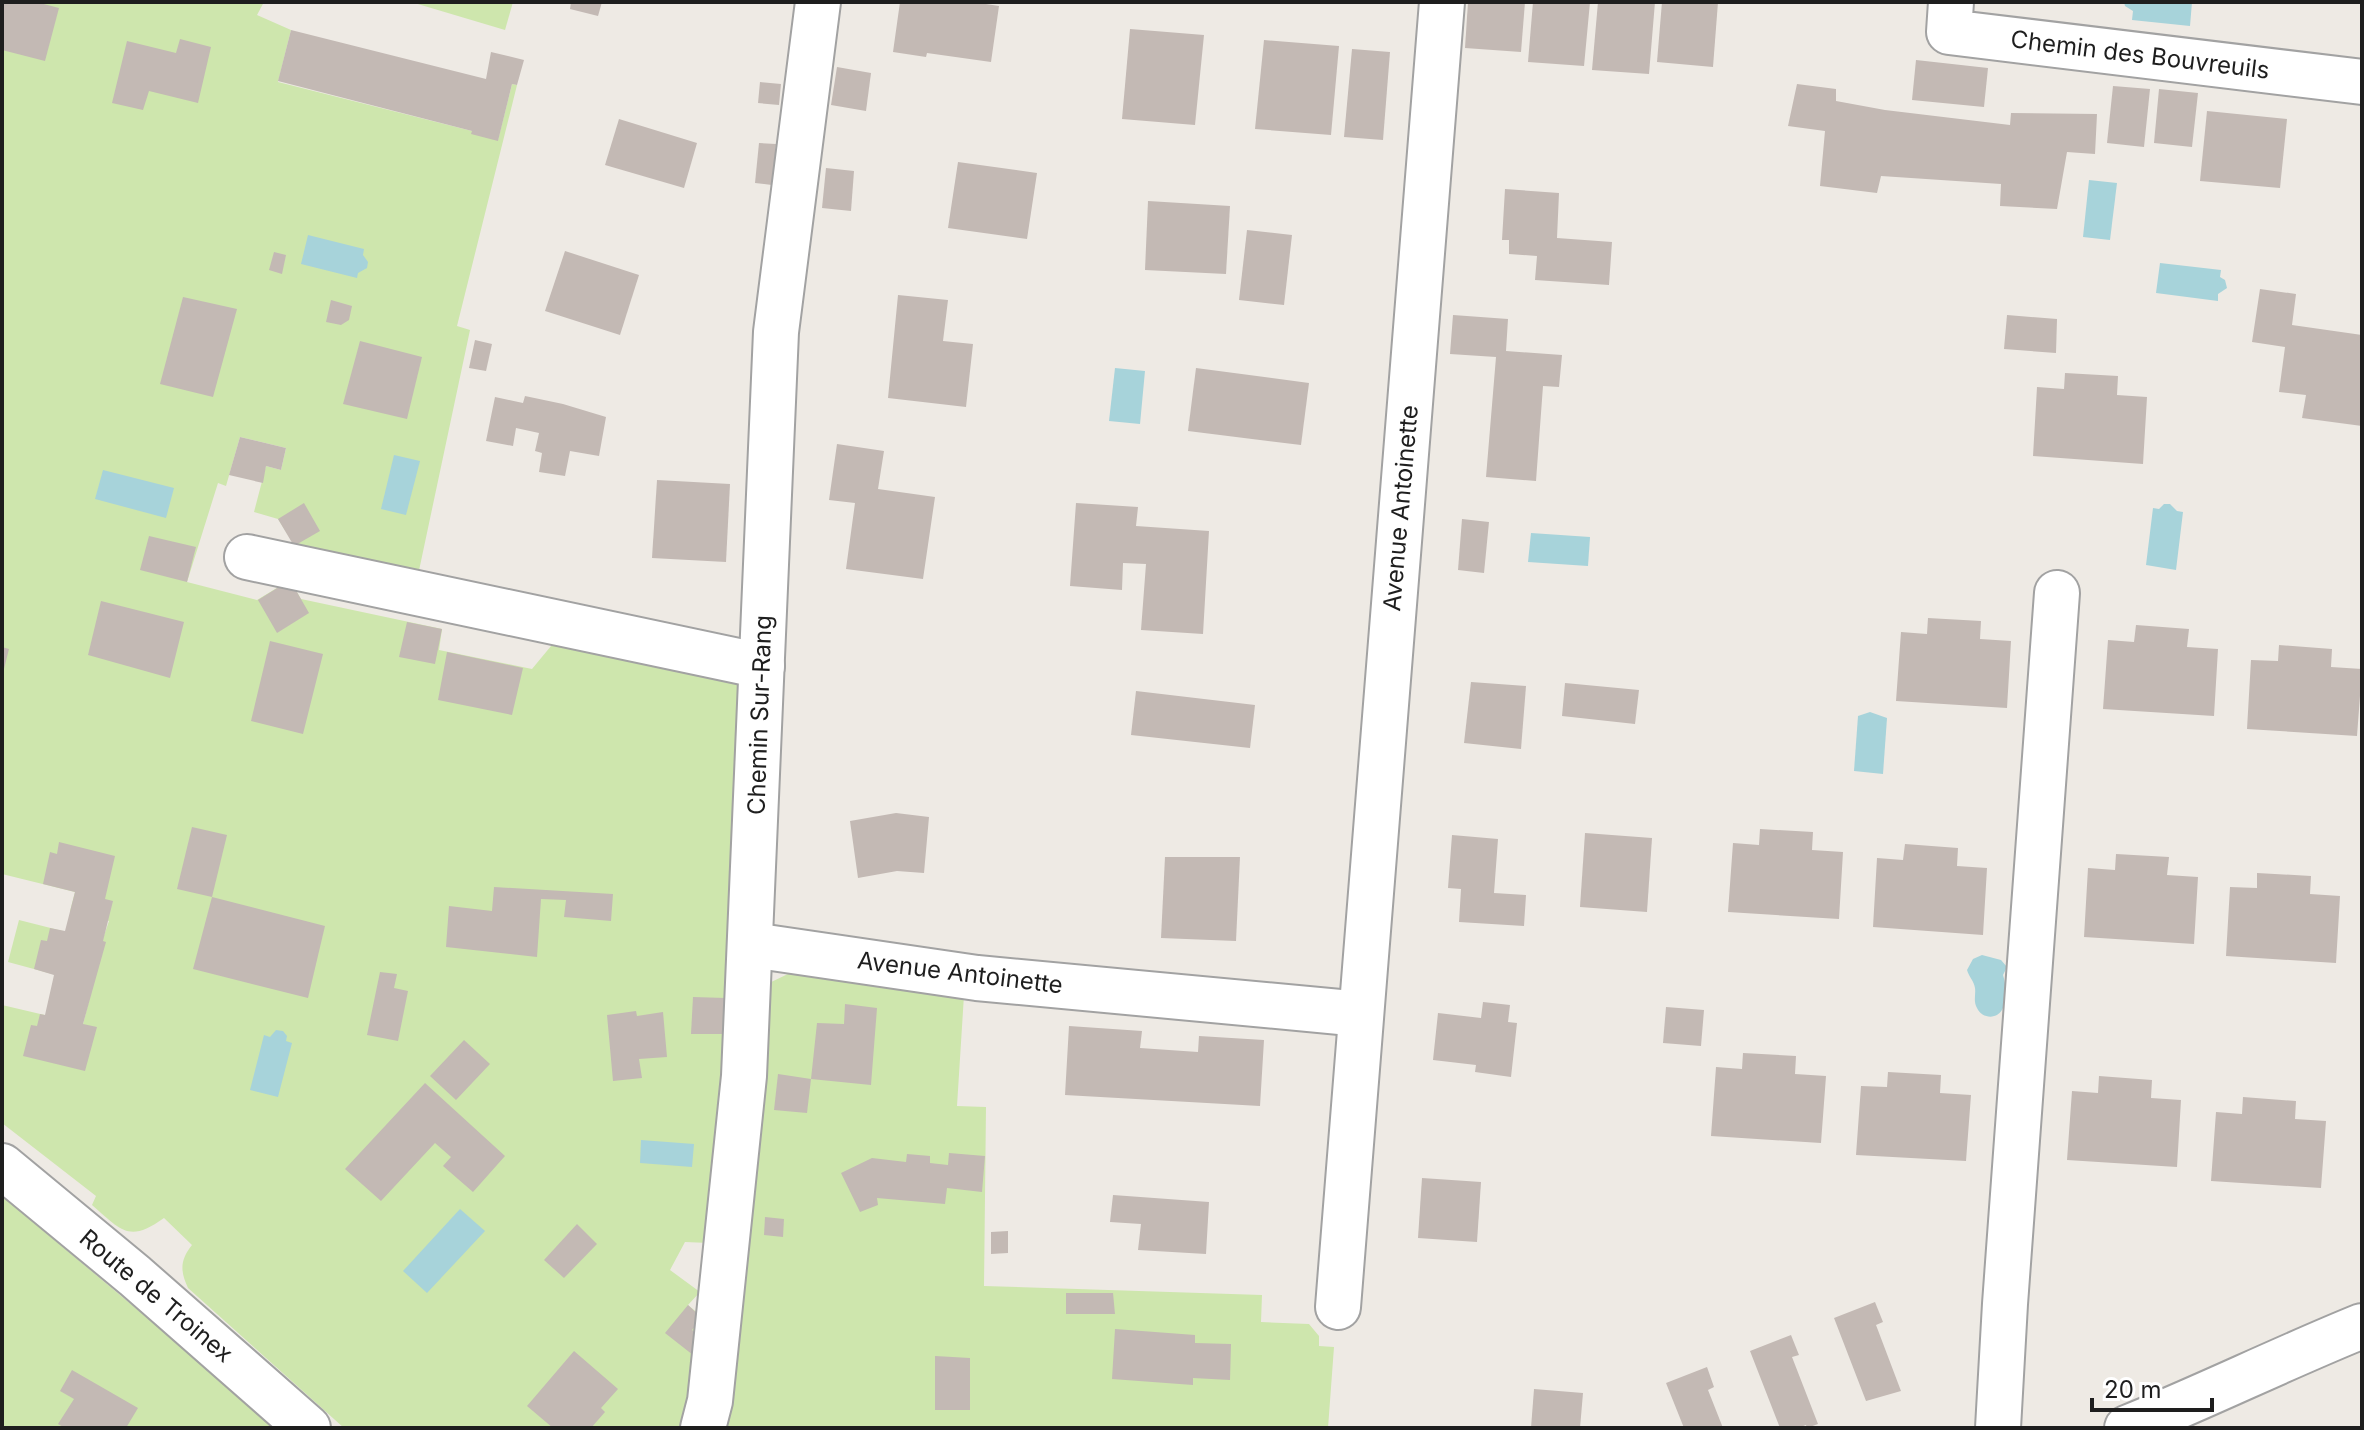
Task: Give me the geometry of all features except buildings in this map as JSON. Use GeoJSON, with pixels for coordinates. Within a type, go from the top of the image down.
{"type":"FeatureCollection","features":[{"type":"Feature","properties":{"kind":"street","name":"Chemin Sur-Rang"},"geometry":{"type":"LineString","coordinates":[[703,1428],[710,1401],[744,1076],[776,332],[818,2]]}},
{"type":"Feature","properties":{"kind":"street","name":"Avenue Antoinette"},"geometry":{"type":"LineString","coordinates":[[1338,1307],[1442,2]]}},
{"type":"Feature","properties":{"kind":"street","name":"Chemin des Bouvreuils"},"geometry":{"type":"LineString","coordinates":[[1951,2],[1949,32],[2362,82]]}},
{"type":"Feature","properties":{"kind":"street"},"geometry":{"type":"LineString","coordinates":[[247,557],[762,666]]}},
{"type":"Feature","properties":{"kind":"street"},"geometry":{"type":"LineString","coordinates":[[1998,1428],[2057,593]]}},
{"type":"Feature","properties":{"kind":"street","name":"Avenue Antoinette"},"geometry":{"type":"LineString","coordinates":[[751,945],[977,978],[1361,1014]]}},
{"type":"Feature","properties":{"kind":"street","name":"Route de Troinex"},"geometry":{"type":"LineString","coordinates":[[2,1166],[135,1276],[308,1428]]}},
{"type":"Feature","properties":{"kind":"street"},"geometry":{"type":"LineString","coordinates":[[2127,1428],[2214,1393],[2295,1353],[2362,1326]]}},
{"type":"Feature","properties":{"kind":"green space"},"geometry":{"type":"Polygon","coordinates":[[[2,2],[264,2],[257,15],[291,30],[278,82],[498,140],[512,84],[517,85],[457,326],[470,330],[417,580],[300,554],[278,519],[254,512],[266,466],[281,470],[286,448],[240,437],[226,486],[218,483],[187,582],[257,600],[290,580],[301,599],[442,629],[439,650],[532,669],[556,640],[734,679],[743,691],[709,1243],[685,1242],[670,1270],[700,1292],[688,1305],[706,1320],[684,1428],[344,1428],[188,1288],[182,1266],[192,1245],[164,1218],[134,1232],[119,1227],[92,1205],[96,1196],[2,1123],[2,1005],[83,1024],[93,985],[8,962],[19,920],[102,941],[109,921],[70,911],[75,892],[2,874],[2,2]]]}},
{"type":"Feature","properties":{"kind":"green space"},"geometry":{"type":"Polygon","coordinates":[[[411,2],[513,2],[505,30],[411,2]]]}},
{"type":"Feature","properties":{"kind":"green space"},"geometry":{"type":"Polygon","coordinates":[[[790,973],[964,995],[957,1106],[986,1107],[984,1286],[1262,1295],[1261,1322],[1309,1324],[1319,1336],[1319,1346],[1334,1347],[1328,1428],[723,1428],[739,1345],[765,985],[790,973]]]}},
{"type":"Feature","properties":{"kind":"green space"},"geometry":{"type":"Polygon","coordinates":[[[2,1196],[213,1373],[275,1428],[2,1428],[2,1196]]]}},
{"type":"Feature","properties":{"kind":"water"},"geometry":{"type":"Polygon","coordinates":[[[2124,2],[2192,2],[2190,26],[2132,20],[2133,11],[2124,2]]]}},
{"type":"Feature","properties":{"kind":"water"},"geometry":{"type":"Polygon","coordinates":[[[2089,180],[2117,183],[2110,240],[2083,237],[2089,180]]]}},
{"type":"Feature","properties":{"kind":"water"},"geometry":{"type":"Polygon","coordinates":[[[308,235],[364,249],[367,268],[358,273],[357,278],[301,264],[308,235]]]}},
{"type":"Feature","properties":{"kind":"water"},"geometry":{"type":"Polygon","coordinates":[[[2160,263],[2221,270],[2220,277],[2225,280],[2227,288],[2218,294],[2218,301],[2156,293],[2160,263]]]}},
{"type":"Feature","properties":{"kind":"water"},"geometry":{"type":"Polygon","coordinates":[[[1115,368],[1145,371],[1140,424],[1109,421],[1115,368]]]}},
{"type":"Feature","properties":{"kind":"water"},"geometry":{"type":"Polygon","coordinates":[[[394,455],[420,461],[406,515],[381,509],[394,455]]]}},
{"type":"Feature","properties":{"kind":"water"},"geometry":{"type":"Polygon","coordinates":[[[103,470],[174,488],[166,518],[95,499],[103,470]]]}},
{"type":"Feature","properties":{"kind":"water"},"geometry":{"type":"Polygon","coordinates":[[[2164,504],[2183,512],[2176,570],[2146,565],[2153,508],[2159,509],[2164,504]]]}},
{"type":"Feature","properties":{"kind":"water"},"geometry":{"type":"Polygon","coordinates":[[[1531,533],[1590,537],[1588,566],[1528,562],[1531,533]]]}},
{"type":"Feature","properties":{"kind":"water"},"geometry":{"type":"Polygon","coordinates":[[[1870,712],[1887,718],[1883,774],[1854,771],[1858,716],[1870,712]]]}},
{"type":"Feature","properties":{"kind":"water"},"geometry":{"type":"Polygon","coordinates":[[[1982,955],[2001,960],[2007,967],[2003,975],[2005,1004],[2001,1012],[1994,1016],[1979,1012],[1967,970],[1973,959],[1982,955]]]}},
{"type":"Feature","properties":{"kind":"water"},"geometry":{"type":"Polygon","coordinates":[[[276,1030],[283,1031],[286,1041],[292,1043],[278,1097],[250,1090],[264,1035],[270,1037],[276,1030]]]}},
{"type":"Feature","properties":{"kind":"water"},"geometry":{"type":"Polygon","coordinates":[[[641,1140],[694,1144],[692,1167],[640,1163],[641,1140]]]}},
{"type":"Feature","properties":{"kind":"water"},"geometry":{"type":"Polygon","coordinates":[[[460,1209],[485,1231],[427,1293],[403,1271],[460,1209]]]}}]}
